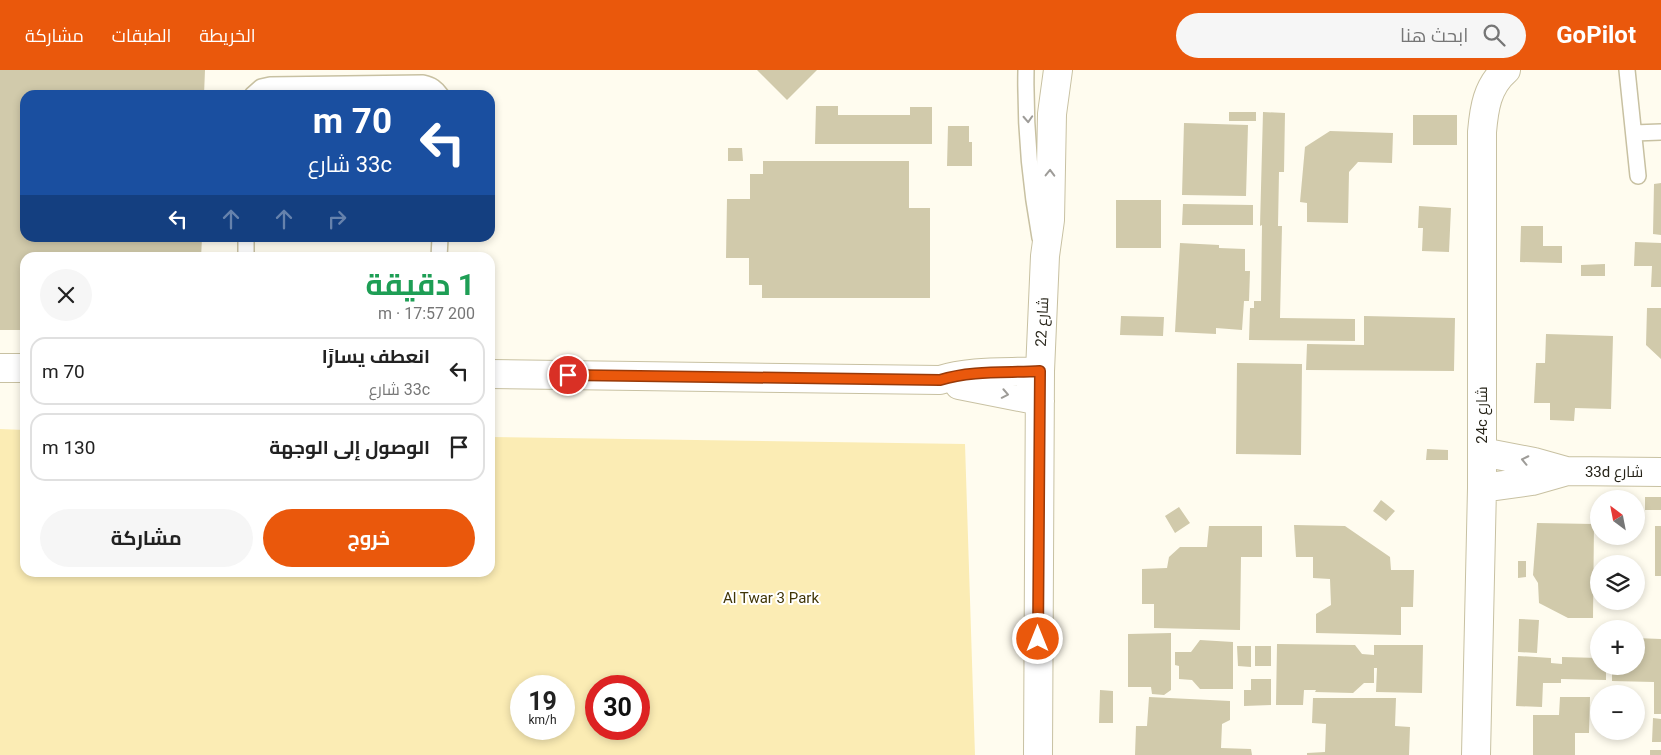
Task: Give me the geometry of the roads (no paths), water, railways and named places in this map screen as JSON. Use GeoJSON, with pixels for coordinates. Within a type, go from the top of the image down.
{"type":"FeatureCollection","features":[{"type":"Feature","properties":{"kind":"street","name":"شارع 22"},"geometry":{"type":"LineString","coordinates":[[1038,755],[1040,371],[1045,256],[1050,220],[1052,114],[1058,70]]}},
{"type":"Feature","properties":{"kind":"street","name":"24c شارع"},"geometry":{"type":"LineString","coordinates":[[1476,755],[1482,488],[1482,132],[1488,95],[1502,74]]}},
{"type":"Feature","properties":{"kind":"street"},"geometry":{"type":"LineString","coordinates":[[0,368],[20,368]]}},
{"type":"Feature","properties":{"kind":"street"},"geometry":{"type":"LineString","coordinates":[[495,374],[940,380],[974,374],[1040,371]]}},
{"type":"Feature","properties":{"kind":"street"},"geometry":{"type":"LineString","coordinates":[[940,380],[949,384],[1040,401]]}},
{"type":"Feature","properties":{"kind":"street","name":"33d شارع"},"geometry":{"type":"LineString","coordinates":[[1482,452],[1534,462],[1567,471],[1661,472]]}},
{"type":"Feature","properties":{"kind":"street","name":"33d شارع"},"geometry":{"type":"LineString","coordinates":[[1482,488],[1532,481],[1567,471]]}},
{"type":"Feature","properties":{"kind":"lane"},"geometry":{"type":"LineString","coordinates":[[1026,70],[1027,112],[1034,197],[1040,239],[1045,256]]}},
{"type":"Feature","properties":{"kind":"lane"},"geometry":{"type":"LineString","coordinates":[[1627,70],[1638,176]]}},
{"type":"Feature","properties":{"kind":"lane"},"geometry":{"type":"LineString","coordinates":[[258,90],[270,84],[401,83],[431,84],[438,90]]}},
{"type":"Feature","properties":{"kind":"lane"},"geometry":{"type":"LineString","coordinates":[[1634,133],[1661,132]]}},
{"type":"Feature","properties":{"kind":"park label","name":"Al Twar 3 Park"},"geometry":{"type":"Point","coordinates":[771,598]}}]}
